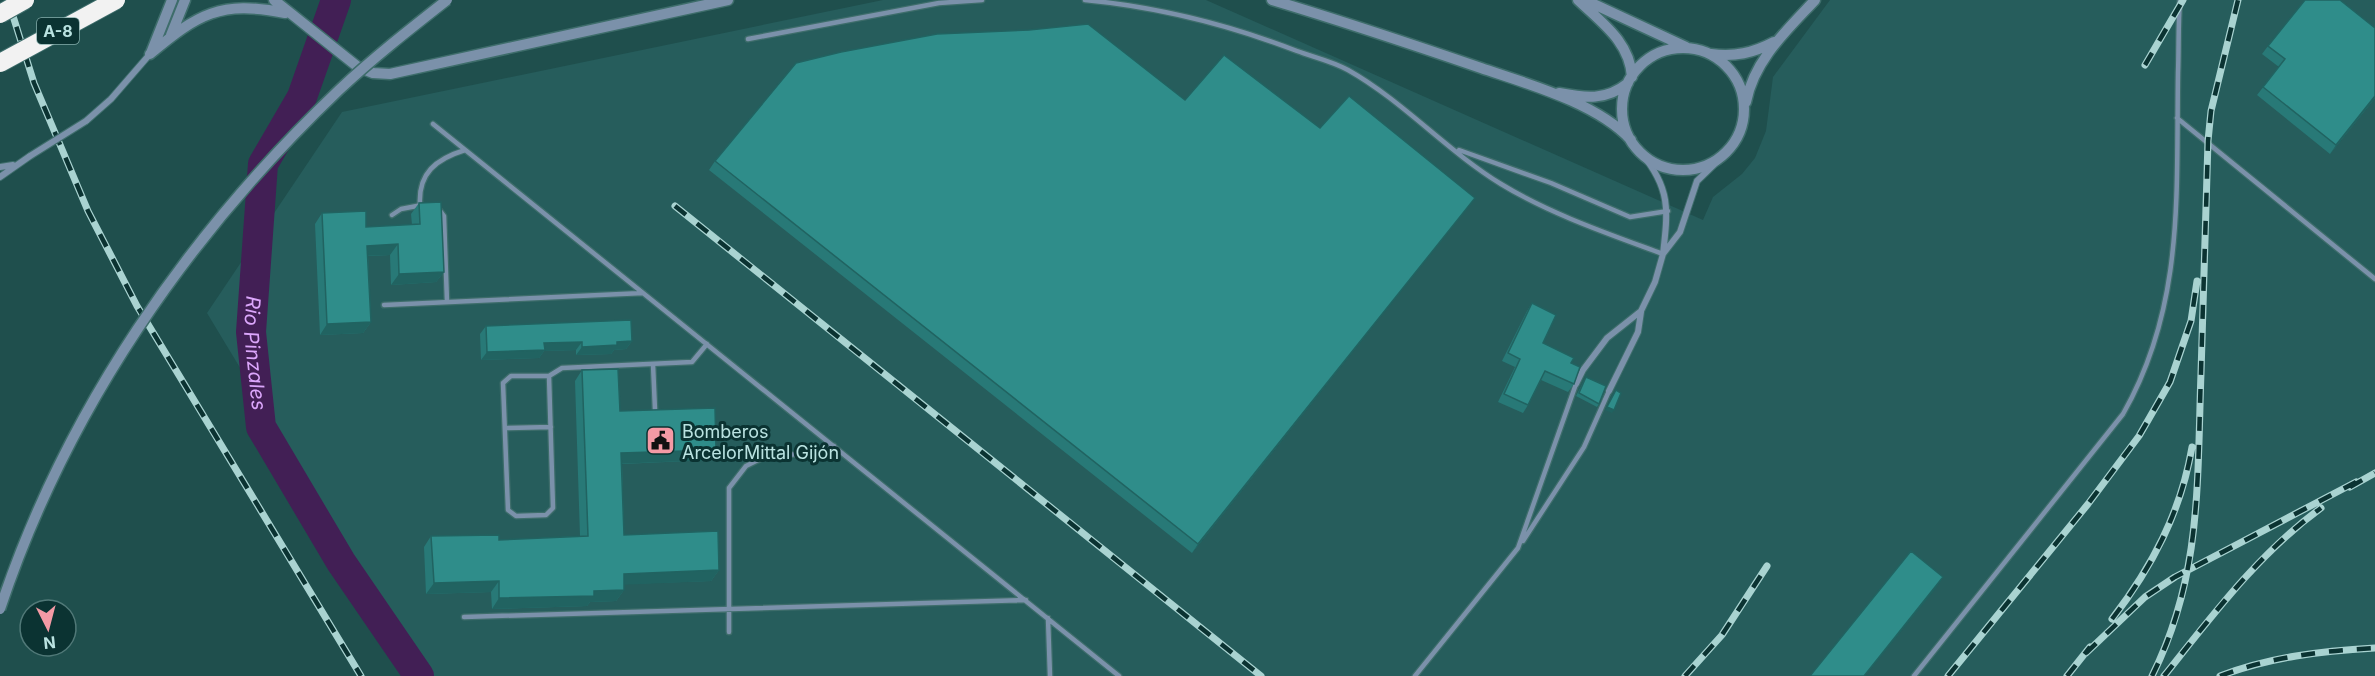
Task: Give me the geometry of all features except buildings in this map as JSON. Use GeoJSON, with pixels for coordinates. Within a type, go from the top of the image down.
{"type":"FeatureCollection","features":[{"type":"Feature","properties":{"kind":"highway","name":"A-8"},"geometry":{"type":"LineString","coordinates":[[0,14],[25,0]]}},
{"type":"Feature","properties":{"kind":"highway","name":"A-8"},"geometry":{"type":"LineString","coordinates":[[0,63],[116,0]]}},
{"type":"Feature","properties":{"kind":"street"},"geometry":{"type":"LineString","coordinates":[[150,54],[172,0]]}},
{"type":"Feature","properties":{"kind":"street"},"geometry":{"type":"LineString","coordinates":[[169,38],[185,0]]}},
{"type":"Feature","properties":{"kind":"street"},"geometry":{"type":"LineString","coordinates":[[217,0],[230,7]]}},
{"type":"Feature","properties":{"kind":"street"},"geometry":{"type":"LineString","coordinates":[[274,0],[336,51],[358,67],[373,73],[405,72],[728,0]]}},
{"type":"Feature","properties":{"kind":"street"},"geometry":{"type":"LineString","coordinates":[[0,609],[32,525],[66,453],[134,333],[196,246],[236,197],[339,89],[447,0]]}},
{"type":"Feature","properties":{"kind":"street"},"geometry":{"type":"LineString","coordinates":[[1272,0],[1374,31],[1541,89],[1611,121],[1631,140],[1661,181],[1668,211],[1663,254],[1655,282],[1641,311],[1638,332],[1609,391]]}},
{"type":"Feature","properties":{"kind":"street"},"geometry":{"type":"LineString","coordinates":[[1578,0],[1616,37],[1627,52],[1630,80]]}},
{"type":"Feature","properties":{"kind":"street"},"geometry":{"type":"LineString","coordinates":[[1585,0],[1689,48],[1708,53],[1739,55],[1756,51],[1777,40]]}},
{"type":"Feature","properties":{"kind":"street"},"geometry":{"type":"LineString","coordinates":[[1663,254],[1680,232],[1697,181],[1726,153],[1738,137],[1754,76],[1777,40],[1815,0]]}},
{"type":"Feature","properties":{"kind":"street"},"geometry":{"type":"LineString","coordinates":[[0,177],[14,165],[86,121],[111,99],[150,54],[189,22],[209,12],[230,7],[260,7],[291,16]]}},
{"type":"Feature","properties":{"kind":"street"},"geometry":{"type":"LineString","coordinates":[[1631,140],[1622,111],[1630,80],[1638,67],[1654,56],[1671,49],[1689,48]]}},
{"type":"Feature","properties":{"kind":"street"},"geometry":{"type":"LineString","coordinates":[[1708,53],[1724,64],[1736,79],[1743,98],[1744,118]]}},
{"type":"Feature","properties":{"kind":"street"},"geometry":{"type":"LineString","coordinates":[[1541,89],[1587,99],[1611,93],[1630,80]]}},
{"type":"Feature","properties":{"kind":"street"},"geometry":{"type":"LineString","coordinates":[[1641,153],[1654,162],[1670,168],[1690,170],[1709,164],[1726,153]]}},
{"type":"Feature","properties":{"kind":"street"},"geometry":{"type":"LineString","coordinates":[[1,166],[14,165]]}},
{"type":"Feature","properties":{"kind":"street"},"geometry":{"type":"LineString","coordinates":[[1576,384],[1583,370],[1607,338],[1641,311]]}},
{"type":"Feature","properties":{"kind":"lane"},"geometry":{"type":"LineString","coordinates":[[748,39],[917,7],[982,0]]}},
{"type":"Feature","properties":{"kind":"lane"},"geometry":{"type":"LineString","coordinates":[[1085,0],[1135,5],[1200,18],[1249,32],[1347,69],[1406,110],[1501,183],[1551,208],[1663,254]]}},
{"type":"Feature","properties":{"kind":"lane"},"geometry":{"type":"LineString","coordinates":[[1914,676],[2123,414],[2143,380],[2161,327],[2170,283],[2174,236],[2180,0]]}},
{"type":"Feature","properties":{"kind":"lane"},"geometry":{"type":"LineString","coordinates":[[2177,118],[2375,279]]}},
{"type":"Feature","properties":{"kind":"lane"},"geometry":{"type":"LineString","coordinates":[[434,124],[1119,676]]}},
{"type":"Feature","properties":{"kind":"lane"},"geometry":{"type":"LineString","coordinates":[[1451,146],[1551,183],[1630,217],[1668,211]]}},
{"type":"Feature","properties":{"kind":"lane"},"geometry":{"type":"LineString","coordinates":[[420,206],[422,181],[428,171],[449,155],[465,150]]}},
{"type":"Feature","properties":{"kind":"lane"},"geometry":{"type":"LineString","coordinates":[[392,215],[401,209],[420,206],[437,207],[444,216],[447,303]]}},
{"type":"Feature","properties":{"kind":"lane"},"geometry":{"type":"LineString","coordinates":[[384,305],[644,293]]}},
{"type":"Feature","properties":{"kind":"lane"},"geometry":{"type":"LineString","coordinates":[[549,376],[553,508],[546,515],[516,516],[508,510],[503,383],[511,376],[549,376],[562,368],[692,362],[707,344]]}},
{"type":"Feature","properties":{"kind":"lane"},"geometry":{"type":"LineString","coordinates":[[653,364],[655,410]]}},
{"type":"Feature","properties":{"kind":"lane"},"geometry":{"type":"LineString","coordinates":[[1518,548],[1576,384]]}},
{"type":"Feature","properties":{"kind":"lane"},"geometry":{"type":"LineString","coordinates":[[1415,676],[1518,548],[1584,447],[1609,391]]}},
{"type":"Feature","properties":{"kind":"lane"},"geometry":{"type":"LineString","coordinates":[[505,428],[551,427]]}},
{"type":"Feature","properties":{"kind":"lane"},"geometry":{"type":"LineString","coordinates":[[729,632],[729,488],[746,466],[766,456],[819,453],[834,446]]}},
{"type":"Feature","properties":{"kind":"lane"},"geometry":{"type":"LineString","coordinates":[[464,617],[1026,600]]}},
{"type":"Feature","properties":{"kind":"lane"},"geometry":{"type":"LineString","coordinates":[[1048,618],[1050,676]]}},
{"type":"Feature","properties":{"kind":"shaded area"},"geometry":{"type":"Polygon","coordinates":[[[883,0],[1206,0],[1703,220],[1713,197],[1742,174],[1755,158],[1766,131],[1773,77],[1830,0],[2375,0],[2375,676],[426,676],[207,313],[342,112],[883,0]]]}},
{"type":"Feature","properties":{"kind":"waterway","name":"Rio Pinzales"},"geometry":{"type":"LineString","coordinates":[[336,0],[302,97],[263,164],[251,332],[261,427],[341,562],[419,676]]}},
{"type":"Feature","properties":{"kind":"railway"},"geometry":{"type":"LineString","coordinates":[[8,0],[34,83],[88,211],[137,306],[361,676]]}},
{"type":"Feature","properties":{"kind":"railway"},"geometry":{"type":"LineString","coordinates":[[2145,65],[2183,0]]}},
{"type":"Feature","properties":{"kind":"railway"},"geometry":{"type":"LineString","coordinates":[[2152,676],[2168,639],[2180,602],[2194,528],[2199,452],[2208,141],[2211,111],[2238,0]]}},
{"type":"Feature","properties":{"kind":"railway"},"geometry":{"type":"LineString","coordinates":[[675,206],[1261,676]]}},
{"type":"Feature","properties":{"kind":"railway"},"geometry":{"type":"LineString","coordinates":[[1948,676],[2088,504],[2139,436],[2170,382],[2191,321],[2197,281]]}},
{"type":"Feature","properties":{"kind":"railway"},"geometry":{"type":"LineString","coordinates":[[2112,619],[2140,579],[2163,538],[2180,494],[2192,447]]}},
{"type":"Feature","properties":{"kind":"railway"},"geometry":{"type":"LineString","coordinates":[[2350,487],[2375,473]]}},
{"type":"Feature","properties":{"kind":"railway"},"geometry":{"type":"LineString","coordinates":[[2086,653],[2145,597],[2175,577],[2356,482]]}},
{"type":"Feature","properties":{"kind":"railway"},"geometry":{"type":"LineString","coordinates":[[2164,676],[2256,566],[2298,526],[2321,508]]}},
{"type":"Feature","properties":{"kind":"railway"},"geometry":{"type":"LineString","coordinates":[[1685,676],[1722,635],[1767,566]]}},
{"type":"Feature","properties":{"kind":"railway"},"geometry":{"type":"LineString","coordinates":[[2067,676],[2090,647]]}},
{"type":"Feature","properties":{"kind":"railway"},"geometry":{"type":"LineString","coordinates":[[2220,676],[2239,669],[2296,656],[2375,648]]}},
{"type":"Feature","properties":{"kind":"place","name":"Bomberos ArcelorMittal Gijón"},"geometry":{"type":"Point","coordinates":[661,441]}}]}
